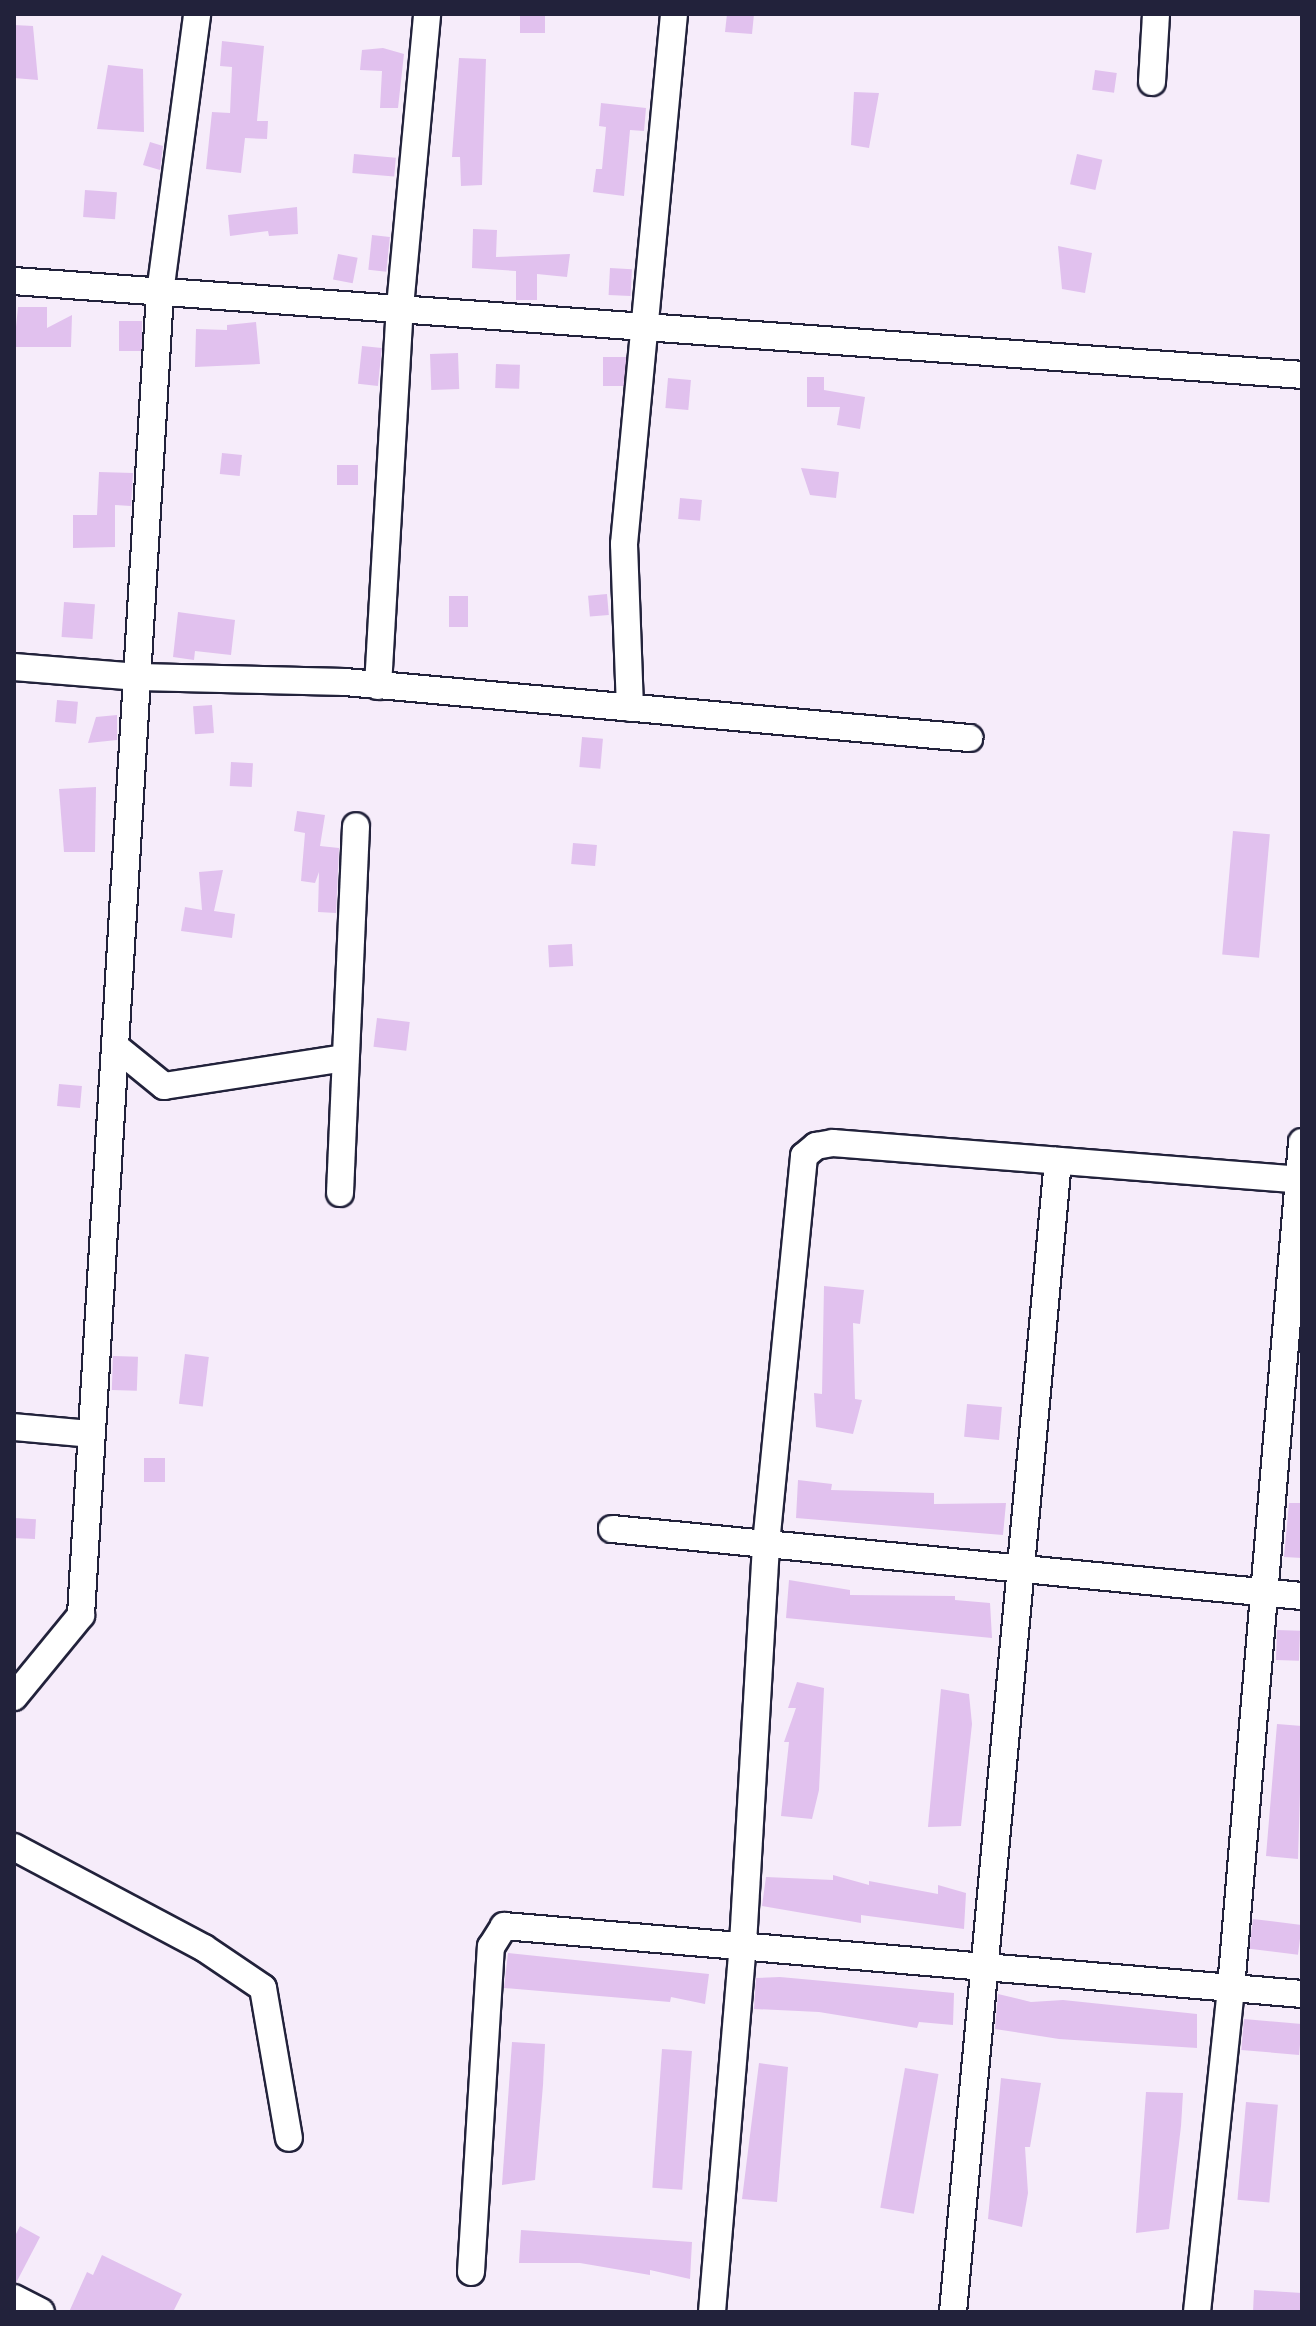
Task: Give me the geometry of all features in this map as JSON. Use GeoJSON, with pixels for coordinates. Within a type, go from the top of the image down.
{"type":"FeatureCollection","features":[{"type":"Feature","properties":{"kind":"street"},"geometry":{"type":"LineString","coordinates":[[14,1697],[81,1615],[160,293],[197,14]]}},
{"type":"Feature","properties":{"kind":"street"},"geometry":{"type":"LineString","coordinates":[[378,686],[400,307],[427,14]]}},
{"type":"Feature","properties":{"kind":"street"},"geometry":{"type":"LineString","coordinates":[[630,708],[624,544],[647,329],[674,14]]}},
{"type":"Feature","properties":{"kind":"street"},"geometry":{"type":"LineString","coordinates":[[1152,82],[1156,14]]}},
{"type":"Feature","properties":{"kind":"street"},"geometry":{"type":"LineString","coordinates":[[14,281],[1302,375]]}},
{"type":"Feature","properties":{"kind":"street"},"geometry":{"type":"LineString","coordinates":[[14,667],[139,677],[378,686],[969,738]]}},
{"type":"Feature","properties":{"kind":"street"},"geometry":{"type":"LineString","coordinates":[[340,1193],[356,826]]}},
{"type":"Feature","properties":{"kind":"street"},"geometry":{"type":"LineString","coordinates":[[116,1047],[164,1086],[344,1058]]}},
{"type":"Feature","properties":{"kind":"street"},"geometry":{"type":"LineString","coordinates":[[1197,2312],[1231,1988],[1302,1142]]}},
{"type":"Feature","properties":{"kind":"street"},"geometry":{"type":"LineString","coordinates":[[712,2312],[743,1944],[766,1544],[807,1151],[833,1143],[1301,1180]]}},
{"type":"Feature","properties":{"kind":"street"},"geometry":{"type":"LineString","coordinates":[[953,2312],[1058,1161]]}},
{"type":"Feature","properties":{"kind":"street"},"geometry":{"type":"LineString","coordinates":[[14,1427],[91,1434]]}},
{"type":"Feature","properties":{"kind":"street"},"geometry":{"type":"LineString","coordinates":[[612,1529],[1302,1596]]}},
{"type":"Feature","properties":{"kind":"street"},"geometry":{"type":"LineString","coordinates":[[14,1847],[204,1948],[263,1988],[289,2138]]}},
{"type":"Feature","properties":{"kind":"street"},"geometry":{"type":"LineString","coordinates":[[471,2272],[491,1947],[499,1930],[521,1924],[1302,1994]]}},
{"type":"Feature","properties":{"kind":"street"},"geometry":{"type":"LineString","coordinates":[[14,2298],[41,2312]]}},
{"type":"Feature","properties":{"kind":"building"},"geometry":{"type":"Polygon","coordinates":[[[520,14],[545,14],[545,33],[520,33],[520,14]]]}},
{"type":"Feature","properties":{"kind":"building"},"geometry":{"type":"Polygon","coordinates":[[[727,14],[754,14],[752,34],[725,32],[727,14]]]}},
{"type":"Feature","properties":{"kind":"building"},"geometry":{"type":"Polygon","coordinates":[[[14,25],[33,26],[38,80],[14,78],[14,25]]]}},
{"type":"Feature","properties":{"kind":"building"},"geometry":{"type":"Polygon","coordinates":[[[222,41],[264,46],[257,121],[268,121],[267,139],[245,138],[241,173],[206,169],[212,112],[230,113],[232,67],[220,66],[222,41]]]}},
{"type":"Feature","properties":{"kind":"building"},"geometry":{"type":"Polygon","coordinates":[[[383,48],[404,54],[398,108],[380,108],[382,71],[360,70],[362,50],[383,48]]]}},
{"type":"Feature","properties":{"kind":"building"},"geometry":{"type":"Polygon","coordinates":[[[459,58],[486,59],[482,185],[461,186],[460,157],[452,157],[459,58]]]}},
{"type":"Feature","properties":{"kind":"building"},"geometry":{"type":"Polygon","coordinates":[[[108,65],[143,69],[144,132],[97,129],[108,65]]]}},
{"type":"Feature","properties":{"kind":"building"},"geometry":{"type":"Polygon","coordinates":[[[1095,70],[1117,73],[1114,93],[1092,90],[1095,70]]]}},
{"type":"Feature","properties":{"kind":"building"},"geometry":{"type":"Polygon","coordinates":[[[854,92],[879,93],[869,148],[851,145],[854,92]]]}},
{"type":"Feature","properties":{"kind":"building"},"geometry":{"type":"Polygon","coordinates":[[[601,103],[646,108],[644,131],[630,130],[624,196],[593,192],[596,169],[602,169],[606,127],[599,126],[601,103]]]}},
{"type":"Feature","properties":{"kind":"building"},"geometry":{"type":"Polygon","coordinates":[[[150,142],[163,146],[160,170],[143,165],[150,142]]]}},
{"type":"Feature","properties":{"kind":"building"},"geometry":{"type":"Polygon","coordinates":[[[354,154],[396,158],[394,177],[352,173],[354,154]]]}},
{"type":"Feature","properties":{"kind":"building"},"geometry":{"type":"Polygon","coordinates":[[[1077,154],[1102,160],[1095,190],[1070,184],[1077,154]]]}},
{"type":"Feature","properties":{"kind":"building"},"geometry":{"type":"Polygon","coordinates":[[[85,190],[117,192],[115,219],[83,217],[85,190]]]}},
{"type":"Feature","properties":{"kind":"building"},"geometry":{"type":"Polygon","coordinates":[[[297,207],[298,234],[269,236],[268,231],[230,236],[228,215],[297,207]]]}},
{"type":"Feature","properties":{"kind":"building"},"geometry":{"type":"Polygon","coordinates":[[[473,229],[497,230],[496,257],[570,254],[567,277],[537,274],[537,300],[516,300],[516,271],[472,268],[473,229]]]}},
{"type":"Feature","properties":{"kind":"building"},"geometry":{"type":"Polygon","coordinates":[[[372,235],[390,237],[386,272],[368,270],[372,235]]]}},
{"type":"Feature","properties":{"kind":"building"},"geometry":{"type":"Polygon","coordinates":[[[1058,246],[1092,253],[1085,293],[1062,289],[1058,246]]]}},
{"type":"Feature","properties":{"kind":"building"},"geometry":{"type":"Polygon","coordinates":[[[338,254],[358,258],[353,283],[333,280],[338,254]]]}},
{"type":"Feature","properties":{"kind":"building"},"geometry":{"type":"Polygon","coordinates":[[[610,268],[632,269],[631,296],[609,295],[610,268]]]}},
{"type":"Feature","properties":{"kind":"building"},"geometry":{"type":"Polygon","coordinates":[[[18,307],[47,307],[47,328],[72,315],[71,347],[14,347],[18,307]]]}},
{"type":"Feature","properties":{"kind":"building"},"geometry":{"type":"Polygon","coordinates":[[[119,321],[142,321],[142,351],[119,351],[119,321]]]}},
{"type":"Feature","properties":{"kind":"building"},"geometry":{"type":"Polygon","coordinates":[[[256,322],[260,364],[195,367],[196,329],[227,330],[227,325],[256,322]]]}},
{"type":"Feature","properties":{"kind":"building"},"geometry":{"type":"Polygon","coordinates":[[[362,346],[382,348],[378,386],[358,384],[362,346]]]}},
{"type":"Feature","properties":{"kind":"building"},"geometry":{"type":"Polygon","coordinates":[[[458,353],[459,389],[431,390],[430,354],[458,353]]]}},
{"type":"Feature","properties":{"kind":"building"},"geometry":{"type":"Polygon","coordinates":[[[603,357],[626,357],[626,386],[603,386],[603,357]]]}},
{"type":"Feature","properties":{"kind":"building"},"geometry":{"type":"Polygon","coordinates":[[[496,364],[520,365],[519,389],[495,388],[496,364]]]}},
{"type":"Feature","properties":{"kind":"building"},"geometry":{"type":"Polygon","coordinates":[[[807,377],[824,377],[824,390],[865,397],[860,429],[837,425],[840,407],[807,407],[807,377]]]}},
{"type":"Feature","properties":{"kind":"building"},"geometry":{"type":"Polygon","coordinates":[[[668,378],[691,380],[688,410],[665,408],[668,378]]]}},
{"type":"Feature","properties":{"kind":"building"},"geometry":{"type":"Polygon","coordinates":[[[222,453],[242,455],[240,476],[220,474],[222,453]]]}},
{"type":"Feature","properties":{"kind":"building"},"geometry":{"type":"Polygon","coordinates":[[[337,465],[358,465],[358,485],[337,485],[337,465]]]}},
{"type":"Feature","properties":{"kind":"building"},"geometry":{"type":"Polygon","coordinates":[[[801,468],[839,472],[836,498],[810,495],[801,468]]]}},
{"type":"Feature","properties":{"kind":"building"},"geometry":{"type":"Polygon","coordinates":[[[99,472],[133,473],[131,506],[115,505],[115,547],[73,548],[73,515],[97,515],[99,472]]]}},
{"type":"Feature","properties":{"kind":"building"},"geometry":{"type":"Polygon","coordinates":[[[680,498],[702,500],[700,521],[678,519],[680,498]]]}},
{"type":"Feature","properties":{"kind":"building"},"geometry":{"type":"Polygon","coordinates":[[[607,594],[609,615],[590,617],[588,596],[607,594]]]}},
{"type":"Feature","properties":{"kind":"building"},"geometry":{"type":"Polygon","coordinates":[[[449,596],[468,596],[468,627],[449,627],[449,596]]]}},
{"type":"Feature","properties":{"kind":"building"},"geometry":{"type":"Polygon","coordinates":[[[64,602],[95,604],[92,639],[62,637],[64,602]]]}},
{"type":"Feature","properties":{"kind":"building"},"geometry":{"type":"Polygon","coordinates":[[[178,612],[235,620],[231,655],[195,651],[194,660],[173,657],[178,612]]]}},
{"type":"Feature","properties":{"kind":"building"},"geometry":{"type":"Polygon","coordinates":[[[57,700],[78,702],[76,724],[55,722],[57,700]]]}},
{"type":"Feature","properties":{"kind":"building"},"geometry":{"type":"Polygon","coordinates":[[[212,705],[214,733],[195,734],[193,706],[212,705]]]}},
{"type":"Feature","properties":{"kind":"building"},"geometry":{"type":"Polygon","coordinates":[[[117,715],[117,740],[88,743],[96,717],[117,715]]]}},
{"type":"Feature","properties":{"kind":"building"},"geometry":{"type":"Polygon","coordinates":[[[582,737],[603,739],[600,769],[579,767],[582,737]]]}},
{"type":"Feature","properties":{"kind":"building"},"geometry":{"type":"Polygon","coordinates":[[[231,762],[253,763],[252,787],[230,786],[231,762]]]}},
{"type":"Feature","properties":{"kind":"building"},"geometry":{"type":"Polygon","coordinates":[[[96,787],[95,852],[64,852],[59,789],[96,787]]]}},
{"type":"Feature","properties":{"kind":"building"},"geometry":{"type":"Polygon","coordinates":[[[297,811],[325,815],[320,846],[339,848],[336,913],[318,912],[319,872],[315,883],[301,881],[305,833],[294,831],[297,811]]]}},
{"type":"Feature","properties":{"kind":"building"},"geometry":{"type":"Polygon","coordinates":[[[1233,831],[1270,834],[1259,958],[1222,955],[1233,831]]]}},
{"type":"Feature","properties":{"kind":"building"},"geometry":{"type":"Polygon","coordinates":[[[573,843],[597,845],[595,866],[571,864],[573,843]]]}},
{"type":"Feature","properties":{"kind":"building"},"geometry":{"type":"Polygon","coordinates":[[[223,870],[214,911],[235,914],[232,938],[181,931],[185,907],[202,910],[199,872],[223,870]]]}},
{"type":"Feature","properties":{"kind":"building"},"geometry":{"type":"Polygon","coordinates":[[[572,944],[573,966],[549,967],[548,945],[572,944]]]}},
{"type":"Feature","properties":{"kind":"building"},"geometry":{"type":"Polygon","coordinates":[[[377,1018],[410,1022],[406,1051],[373,1047],[377,1018]]]}},
{"type":"Feature","properties":{"kind":"building"},"geometry":{"type":"Polygon","coordinates":[[[59,1084],[82,1086],[80,1108],[57,1106],[59,1084]]]}},
{"type":"Feature","properties":{"kind":"building"},"geometry":{"type":"Polygon","coordinates":[[[824,1286],[864,1290],[860,1324],[853,1323],[855,1399],[862,1400],[853,1434],[816,1427],[814,1393],[822,1394],[824,1286]]]}},
{"type":"Feature","properties":{"kind":"building"},"geometry":{"type":"Polygon","coordinates":[[[185,1354],[209,1357],[203,1407],[179,1404],[185,1354]]]}},
{"type":"Feature","properties":{"kind":"building"},"geometry":{"type":"Polygon","coordinates":[[[113,1356],[138,1357],[137,1391],[112,1390],[113,1356]]]}},
{"type":"Feature","properties":{"kind":"building"},"geometry":{"type":"Polygon","coordinates":[[[967,1404],[1002,1407],[999,1440],[964,1437],[967,1404]]]}},
{"type":"Feature","properties":{"kind":"building"},"geometry":{"type":"Polygon","coordinates":[[[144,1458],[165,1458],[165,1482],[144,1482],[144,1458]]]}},
{"type":"Feature","properties":{"kind":"building"},"geometry":{"type":"Polygon","coordinates":[[[798,1480],[832,1484],[831,1490],[934,1493],[934,1504],[1006,1503],[1003,1535],[796,1518],[798,1480]]]}},
{"type":"Feature","properties":{"kind":"building"},"geometry":{"type":"Polygon","coordinates":[[[1289,1503],[1302,1503],[1302,1558],[1284,1557],[1289,1503]]]}},
{"type":"Feature","properties":{"kind":"building"},"geometry":{"type":"Polygon","coordinates":[[[14,1518],[36,1519],[35,1539],[14,1538],[14,1518]]]}},
{"type":"Feature","properties":{"kind":"building"},"geometry":{"type":"Polygon","coordinates":[[[789,1580],[850,1590],[850,1595],[955,1596],[955,1600],[990,1603],[992,1638],[786,1618],[789,1580]]]}},
{"type":"Feature","properties":{"kind":"building"},"geometry":{"type":"Polygon","coordinates":[[[1277,1630],[1300,1631],[1299,1661],[1276,1660],[1277,1630]]]}},
{"type":"Feature","properties":{"kind":"building"},"geometry":{"type":"Polygon","coordinates":[[[797,1682],[824,1688],[819,1790],[812,1819],[781,1816],[789,1742],[784,1742],[796,1708],[788,1708],[797,1682]]]}},
{"type":"Feature","properties":{"kind":"building"},"geometry":{"type":"Polygon","coordinates":[[[941,1689],[969,1694],[972,1724],[961,1826],[928,1827],[941,1689]]]}},
{"type":"Feature","properties":{"kind":"building"},"geometry":{"type":"Polygon","coordinates":[[[1277,1724],[1302,1726],[1298,1859],[1266,1856],[1277,1724]]]}},
{"type":"Feature","properties":{"kind":"building"},"geometry":{"type":"Polygon","coordinates":[[[833,1875],[869,1885],[869,1881],[938,1894],[938,1885],[966,1893],[964,1929],[861,1915],[861,1923],[762,1906],[766,1877],[833,1880],[833,1875]]]}},
{"type":"Feature","properties":{"kind":"building"},"geometry":{"type":"Polygon","coordinates":[[[1253,1919],[1302,1925],[1298,1955],[1249,1949],[1253,1919]]]}},
{"type":"Feature","properties":{"kind":"building"},"geometry":{"type":"Polygon","coordinates":[[[508,1953],[709,1974],[705,2004],[671,1997],[670,2002],[504,1988],[508,1953]]]}},
{"type":"Feature","properties":{"kind":"building"},"geometry":{"type":"Polygon","coordinates":[[[780,1977],[954,1993],[953,2025],[919,2022],[917,2028],[819,2012],[754,2009],[756,1978],[780,1977]]]}},
{"type":"Feature","properties":{"kind":"building"},"geometry":{"type":"Polygon","coordinates":[[[998,1994],[1031,2002],[1063,2000],[1197,2014],[1197,2048],[1059,2039],[995,2029],[998,1994]]]}},
{"type":"Feature","properties":{"kind":"building"},"geometry":{"type":"Polygon","coordinates":[[[1244,2019],[1302,2024],[1299,2055],[1241,2050],[1244,2019]]]}},
{"type":"Feature","properties":{"kind":"building"},"geometry":{"type":"Polygon","coordinates":[[[512,2042],[545,2044],[543,2085],[535,2180],[502,2185],[512,2042]]]}},
{"type":"Feature","properties":{"kind":"building"},"geometry":{"type":"Polygon","coordinates":[[[662,2049],[692,2051],[682,2190],[652,2188],[662,2049]]]}},
{"type":"Feature","properties":{"kind":"building"},"geometry":{"type":"Polygon","coordinates":[[[759,2063],[788,2067],[777,2202],[742,2199],[759,2063]]]}},
{"type":"Feature","properties":{"kind":"building"},"geometry":{"type":"Polygon","coordinates":[[[905,2068],[938,2074],[914,2214],[880,2208],[905,2068]]]}},
{"type":"Feature","properties":{"kind":"building"},"geometry":{"type":"Polygon","coordinates":[[[1001,2078],[1041,2083],[1030,2147],[1025,2147],[1028,2193],[1022,2227],[988,2219],[1001,2078]]]}},
{"type":"Feature","properties":{"kind":"building"},"geometry":{"type":"Polygon","coordinates":[[[1146,2092],[1183,2093],[1181,2126],[1169,2229],[1136,2233],[1146,2092]]]}},
{"type":"Feature","properties":{"kind":"building"},"geometry":{"type":"Polygon","coordinates":[[[1246,2102],[1278,2105],[1269,2202],[1237,2200],[1246,2102]]]}},
{"type":"Feature","properties":{"kind":"building"},"geometry":{"type":"Polygon","coordinates":[[[20,2226],[40,2237],[16,2283],[14,2238],[20,2226]]]}},
{"type":"Feature","properties":{"kind":"building"},"geometry":{"type":"Polygon","coordinates":[[[521,2230],[692,2242],[690,2279],[650,2270],[650,2275],[580,2263],[519,2263],[521,2230]]]}},
{"type":"Feature","properties":{"kind":"building"},"geometry":{"type":"Polygon","coordinates":[[[102,2255],[182,2294],[173,2312],[69,2312],[87,2272],[93,2275],[102,2255]]]}},
{"type":"Feature","properties":{"kind":"building"},"geometry":{"type":"Polygon","coordinates":[[[1254,2290],[1302,2293],[1302,2312],[1253,2312],[1254,2290]]]}}]}
